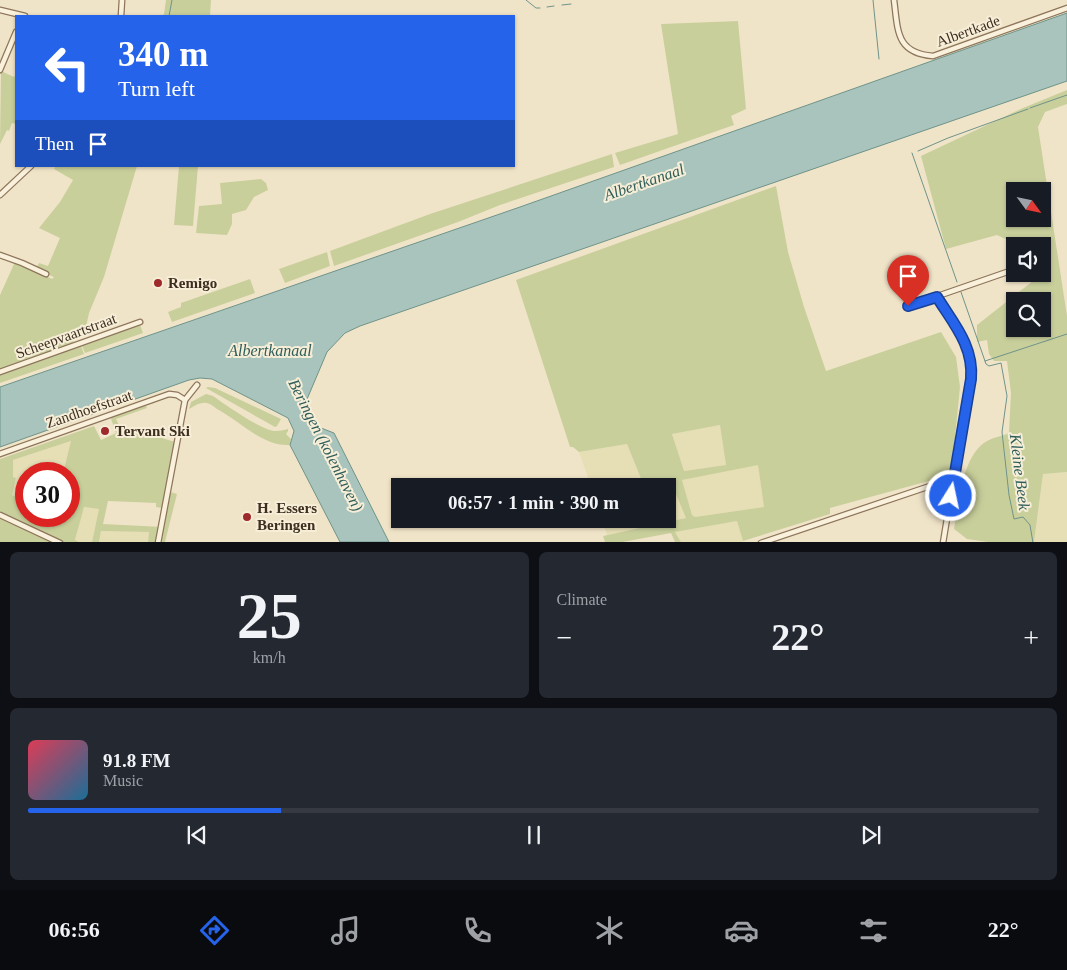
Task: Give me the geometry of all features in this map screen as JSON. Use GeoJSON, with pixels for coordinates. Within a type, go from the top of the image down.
{"type":"FeatureCollection","features":[{"type":"Feature","properties":{"kind":"street"},"geometry":{"type":"LineString","coordinates":[[121,15],[122,0]]}},
{"type":"Feature","properties":{"kind":"street","name":"Albertkade"},"geometry":{"type":"LineString","coordinates":[[894,0],[901,41],[908,49],[920,55],[933,56],[1067,8]]}},
{"type":"Feature","properties":{"kind":"street"},"geometry":{"type":"LineString","coordinates":[[0,10],[19,15]]}},
{"type":"Feature","properties":{"kind":"street"},"geometry":{"type":"LineString","coordinates":[[0,70],[15,34]]}},
{"type":"Feature","properties":{"kind":"street"},"geometry":{"type":"LineString","coordinates":[[0,195],[2,190],[30,167]]}},
{"type":"Feature","properties":{"kind":"street"},"geometry":{"type":"LineString","coordinates":[[0,255],[46,274]]}},
{"type":"Feature","properties":{"kind":"street"},"geometry":{"type":"LineString","coordinates":[[908,306],[1006,271]]}},
{"type":"Feature","properties":{"kind":"street"},"geometry":{"type":"LineString","coordinates":[[937,297],[968,347],[972,366],[943,542]]}},
{"type":"Feature","properties":{"kind":"street","name":"Scheepvaartstraat"},"geometry":{"type":"LineString","coordinates":[[0,372],[140,322]]}},
{"type":"Feature","properties":{"kind":"street"},"geometry":{"type":"LineString","coordinates":[[158,542],[184,400],[197,385]]}},
{"type":"Feature","properties":{"kind":"street","name":"Zandhoefstraat"},"geometry":{"type":"LineString","coordinates":[[0,454],[169,394],[177,395],[184,400]]}},
{"type":"Feature","properties":{"kind":"street"},"geometry":{"type":"LineString","coordinates":[[761,542],[939,483],[953,484]]}},
{"type":"Feature","properties":{"kind":"street"},"geometry":{"type":"LineString","coordinates":[[0,515],[60,542]]}},
{"type":"Feature","properties":{"kind":"shaded area"},"geometry":{"type":"Polygon","coordinates":[[[720,425],[726,465],[684,471],[672,434],[720,425]]]}},
{"type":"Feature","properties":{"kind":"shaded area"},"geometry":{"type":"Polygon","coordinates":[[[72,441],[66,462],[15,462],[15,478],[13,477],[13,460],[72,441]]]}},
{"type":"Feature","properties":{"kind":"shaded area"},"geometry":{"type":"Polygon","coordinates":[[[627,444],[641,478],[588,478],[579,452],[627,444]]]}},
{"type":"Feature","properties":{"kind":"shaded area"},"geometry":{"type":"Polygon","coordinates":[[[758,464],[764,507],[695,517],[692,515],[682,480],[758,464]]]}},
{"type":"Feature","properties":{"kind":"shaded area"},"geometry":{"type":"Polygon","coordinates":[[[1067,472],[1067,542],[1034,542],[1043,474],[1067,472]]]}},
{"type":"Feature","properties":{"kind":"shaded area"},"geometry":{"type":"Polygon","coordinates":[[[15,483],[15,496],[12,495],[15,483]]]}},
{"type":"Feature","properties":{"kind":"shaded area"},"geometry":{"type":"Polygon","coordinates":[[[676,493],[687,518],[676,520],[676,493]]]}},
{"type":"Feature","properties":{"kind":"shaded area"},"geometry":{"type":"Polygon","coordinates":[[[83,507],[99,509],[92,542],[75,541],[78,527],[80,527],[83,507]]]}},
{"type":"Feature","properties":{"kind":"shaded area"},"geometry":{"type":"Polygon","coordinates":[[[737,521],[743,541],[681,542],[675,532],[737,521]]]}},
{"type":"Feature","properties":{"kind":"shaded area"},"geometry":{"type":"Polygon","coordinates":[[[604,528],[640,528],[607,535],[604,528]]]}},
{"type":"Feature","properties":{"kind":"shaded area"},"geometry":{"type":"Polygon","coordinates":[[[101,531],[149,532],[148,542],[99,542],[101,531]]]}},
{"type":"Feature","properties":{"kind":"green space"},"geometry":{"type":"Polygon","coordinates":[[[166,0],[211,0],[210,15],[164,14],[166,0]]]}},
{"type":"Feature","properties":{"kind":"green space"},"geometry":{"type":"Polygon","coordinates":[[[738,21],[746,109],[731,116],[734,125],[620,165],[615,153],[678,134],[661,24],[738,21]]]}},
{"type":"Feature","properties":{"kind":"green space"},"geometry":{"type":"Polygon","coordinates":[[[1,71],[14,77],[15,75],[15,124],[12,123],[0,144],[1,71]]]}},
{"type":"Feature","properties":{"kind":"green space"},"geometry":{"type":"Polygon","coordinates":[[[1067,90],[1067,104],[1045,112],[1038,127],[1046,182],[1006,182],[1006,228],[1051,228],[1051,212],[1067,316],[1067,472],[1043,474],[1034,542],[988,542],[967,539],[954,529],[963,480],[972,457],[987,441],[1009,433],[1011,393],[1007,361],[994,361],[989,354],[987,340],[977,342],[977,325],[1006,302],[1006,337],[1051,337],[1051,292],[1019,292],[1032,282],[1051,282],[1051,237],[1006,237],[1006,239],[997,235],[946,249],[921,156],[1023,108],[1067,90]]]}},
{"type":"Feature","properties":{"kind":"green space"},"geometry":{"type":"Polygon","coordinates":[[[612,154],[614,167],[500,205],[334,266],[330,251],[430,214],[612,154]]]}},
{"type":"Feature","properties":{"kind":"green space"},"geometry":{"type":"Polygon","coordinates":[[[55,167],[137,167],[104,277],[89,313],[84,336],[76,339],[73,338],[74,341],[68,347],[0,370],[0,295],[15,262],[52,279],[54,277],[47,274],[47,271],[37,267],[39,263],[48,266],[60,238],[39,228],[60,202],[73,180],[54,169],[55,167]]]}},
{"type":"Feature","properties":{"kind":"green space"},"geometry":{"type":"Polygon","coordinates":[[[179,167],[198,167],[193,226],[174,225],[179,167]]]}},
{"type":"Feature","properties":{"kind":"green space"},"geometry":{"type":"Polygon","coordinates":[[[261,179],[266,183],[268,190],[254,197],[246,210],[232,214],[232,224],[227,235],[196,233],[199,206],[222,204],[220,183],[261,179]]]}},
{"type":"Feature","properties":{"kind":"green space"},"geometry":{"type":"Polygon","coordinates":[[[776,186],[788,252],[826,371],[941,332],[956,357],[960,387],[952,468],[947,476],[830,508],[830,514],[743,541],[737,521],[675,532],[681,542],[675,542],[671,533],[623,542],[605,542],[603,536],[640,528],[676,528],[676,520],[686,518],[676,494],[676,478],[641,478],[627,444],[579,452],[570,447],[516,280],[776,186]],[[720,425],[672,434],[684,471],[726,465],[720,425]],[[758,465],[682,480],[692,515],[695,517],[764,507],[758,465]]]}},
{"type":"Feature","properties":{"kind":"green space"},"geometry":{"type":"Polygon","coordinates":[[[327,252],[330,266],[285,283],[279,269],[327,252]]]}},
{"type":"Feature","properties":{"kind":"green space"},"geometry":{"type":"Polygon","coordinates":[[[250,279],[255,293],[172,322],[168,312],[181,307],[181,303],[250,279]]]}},
{"type":"Feature","properties":{"kind":"green space"},"geometry":{"type":"Polygon","coordinates":[[[140,325],[143,333],[85,353],[82,346],[140,325]]]}},
{"type":"Feature","properties":{"kind":"green space"},"geometry":{"type":"Polygon","coordinates":[[[81,346],[84,354],[0,383],[0,374],[81,346]]]}},
{"type":"Feature","properties":{"kind":"green space"},"geometry":{"type":"Polygon","coordinates":[[[206,388],[215,388],[281,419],[275,427],[206,388]]]}},
{"type":"Feature","properties":{"kind":"green space"},"geometry":{"type":"Polygon","coordinates":[[[206,394],[213,396],[262,427],[276,431],[288,429],[286,434],[291,439],[290,445],[280,445],[261,438],[209,404],[199,404],[189,409],[191,402],[206,394]]]}},
{"type":"Feature","properties":{"kind":"green space"},"geometry":{"type":"Polygon","coordinates":[[[145,404],[147,408],[116,419],[119,425],[175,442],[162,508],[156,507],[156,503],[108,501],[103,524],[163,527],[170,492],[177,494],[165,542],[148,542],[149,532],[101,531],[99,542],[92,542],[99,509],[84,507],[80,522],[80,462],[66,462],[71,441],[13,460],[13,477],[15,478],[15,482],[12,495],[15,496],[15,527],[79,527],[75,540],[79,542],[0,542],[0,459],[94,426],[101,440],[116,433],[110,416],[145,404]]]}},
{"type":"Feature","properties":{"kind":"water","name":"Albertkanaal"},"geometry":{"type":"Polygon","coordinates":[[[1067,13],[1067,81],[360,326],[345,333],[327,352],[302,411],[308,423],[334,433],[389,542],[340,542],[290,445],[294,431],[288,418],[212,379],[200,378],[189,380],[0,447],[0,387],[520,207],[1067,13]]]}},
{"type":"Feature","properties":{"kind":"waterway"},"geometry":{"type":"LineString","coordinates":[[169,15],[172,0]]}},
{"type":"Feature","properties":{"kind":"waterway"},"geometry":{"type":"LineString","coordinates":[[526,0],[536,8],[540,8]]}},
{"type":"Feature","properties":{"kind":"waterway","name":"Kleine Beek"},"geometry":{"type":"LineString","coordinates":[[873,0],[879,59]]}},
{"type":"Feature","properties":{"kind":"waterway"},"geometry":{"type":"LineString","coordinates":[[562,5],[571,4]]}},
{"type":"Feature","properties":{"kind":"waterway"},"geometry":{"type":"LineString","coordinates":[[547,7],[554,6]]}},
{"type":"Feature","properties":{"kind":"waterway"},"geometry":{"type":"LineString","coordinates":[[1030,108],[1067,95]]}},
{"type":"Feature","properties":{"kind":"waterway"},"geometry":{"type":"LineString","coordinates":[[918,151],[1028,109]]}},
{"type":"Feature","properties":{"kind":"waterway","name":"Kleine Beek"},"geometry":{"type":"LineString","coordinates":[[912,153],[957,282]]}},
{"type":"Feature","properties":{"kind":"waterway","name":"Kleine Beek"},"geometry":{"type":"LineString","coordinates":[[961,292],[986,364],[989,366],[1001,363],[1007,396],[1002,432],[1009,495],[1014,519],[1023,517],[1030,525],[1033,542]]}},
{"type":"Feature","properties":{"kind":"waterway"},"geometry":{"type":"LineString","coordinates":[[985,361],[1067,334]]}},
{"type":"Feature","properties":{"kind":"place","name":"Remigo"},"geometry":{"type":"Point","coordinates":[158,283]}},
{"type":"Feature","properties":{"kind":"place","name":"Tervant Ski"},"geometry":{"type":"Point","coordinates":[105,431]}},
{"type":"Feature","properties":{"kind":"place","name":"H. Essers Beringen"},"geometry":{"type":"Point","coordinates":[247,517]}},
{"type":"Feature","properties":{"kind":"route"},"geometry":{"type":"LineString","coordinates":[[908,306],[937,297],[968,347],[972,366],[971,379],[951,496]]}},
{"type":"Feature","properties":{"kind":"water label","name":"Beringen (kolenhaven)"},"geometry":{"type":"Point","coordinates":[326,445]}}]}
